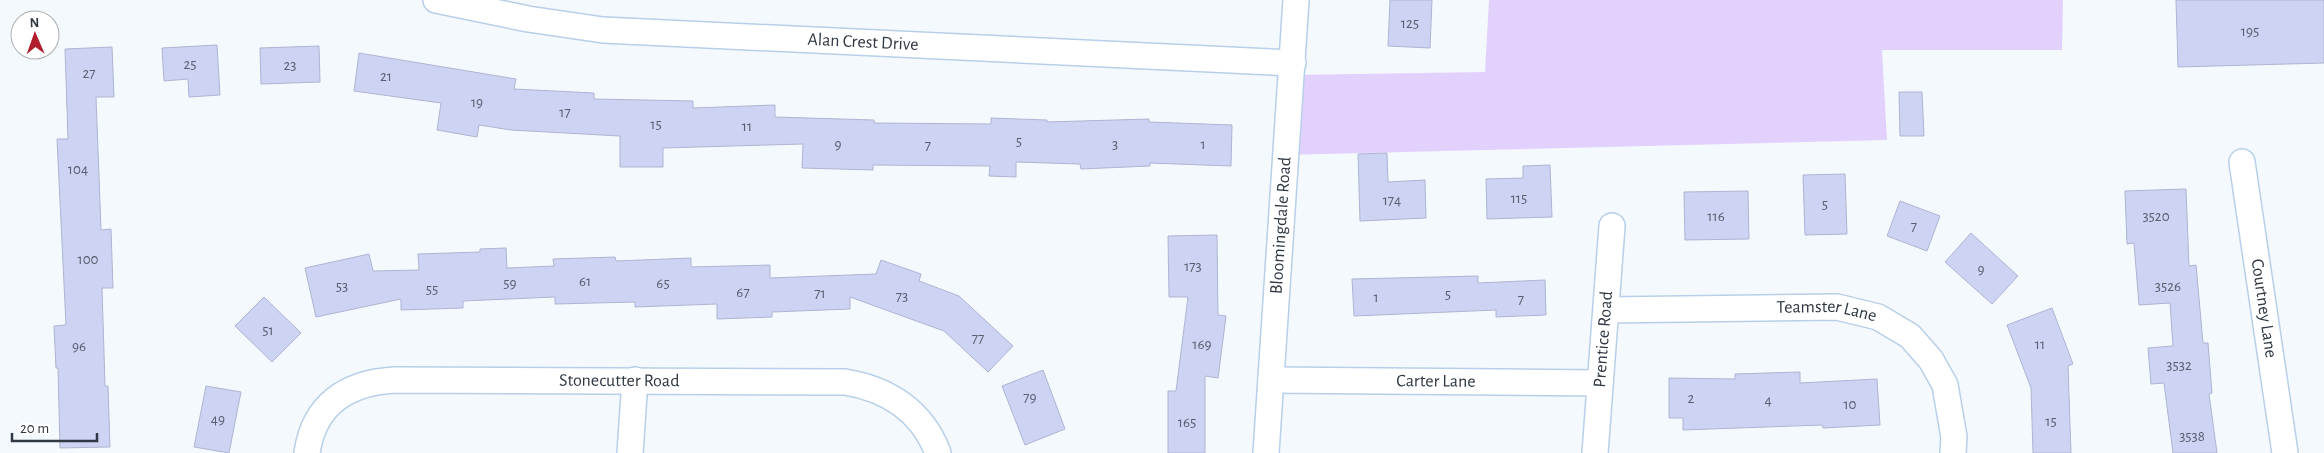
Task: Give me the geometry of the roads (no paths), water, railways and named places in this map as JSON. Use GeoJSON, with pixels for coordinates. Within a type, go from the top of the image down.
{"type":"FeatureCollection","features":[{"type":"Feature","properties":{"kind":"street","name":"Alan Crest Drive"},"geometry":{"type":"LineString","coordinates":[[436,0],[528,19],[603,30],[1293,63]]}},
{"type":"Feature","properties":{"kind":"street","name":"Bloomingdale Road"},"geometry":{"type":"LineString","coordinates":[[1266,453],[1296,0]]}},
{"type":"Feature","properties":{"kind":"street","name":"Courtney Lane"},"geometry":{"type":"LineString","coordinates":[[2242,162],[2285,453]]}},
{"type":"Feature","properties":{"kind":"street","name":"Prentice Road"},"geometry":{"type":"LineString","coordinates":[[1595,453],[1612,226]]}},
{"type":"Feature","properties":{"kind":"street","name":"Teamster Lane"},"geometry":{"type":"LineString","coordinates":[[1607,310],[1837,307],[1878,317],[1910,336],[1936,368],[1945,385],[1954,437],[1952,453]]}},
{"type":"Feature","properties":{"kind":"street","name":"Stonecutter Road"},"geometry":{"type":"LineString","coordinates":[[307,453],[316,423],[325,408],[340,396],[360,385],[377,381],[635,380],[845,382],[866,385],[897,400],[917,416],[932,436],[938,453]]}},
{"type":"Feature","properties":{"kind":"street"},"geometry":{"type":"LineString","coordinates":[[630,453],[635,380]]}},
{"type":"Feature","properties":{"kind":"street","name":"Carter Lane"},"geometry":{"type":"LineString","coordinates":[[1271,380],[1600,383]]}}]}
